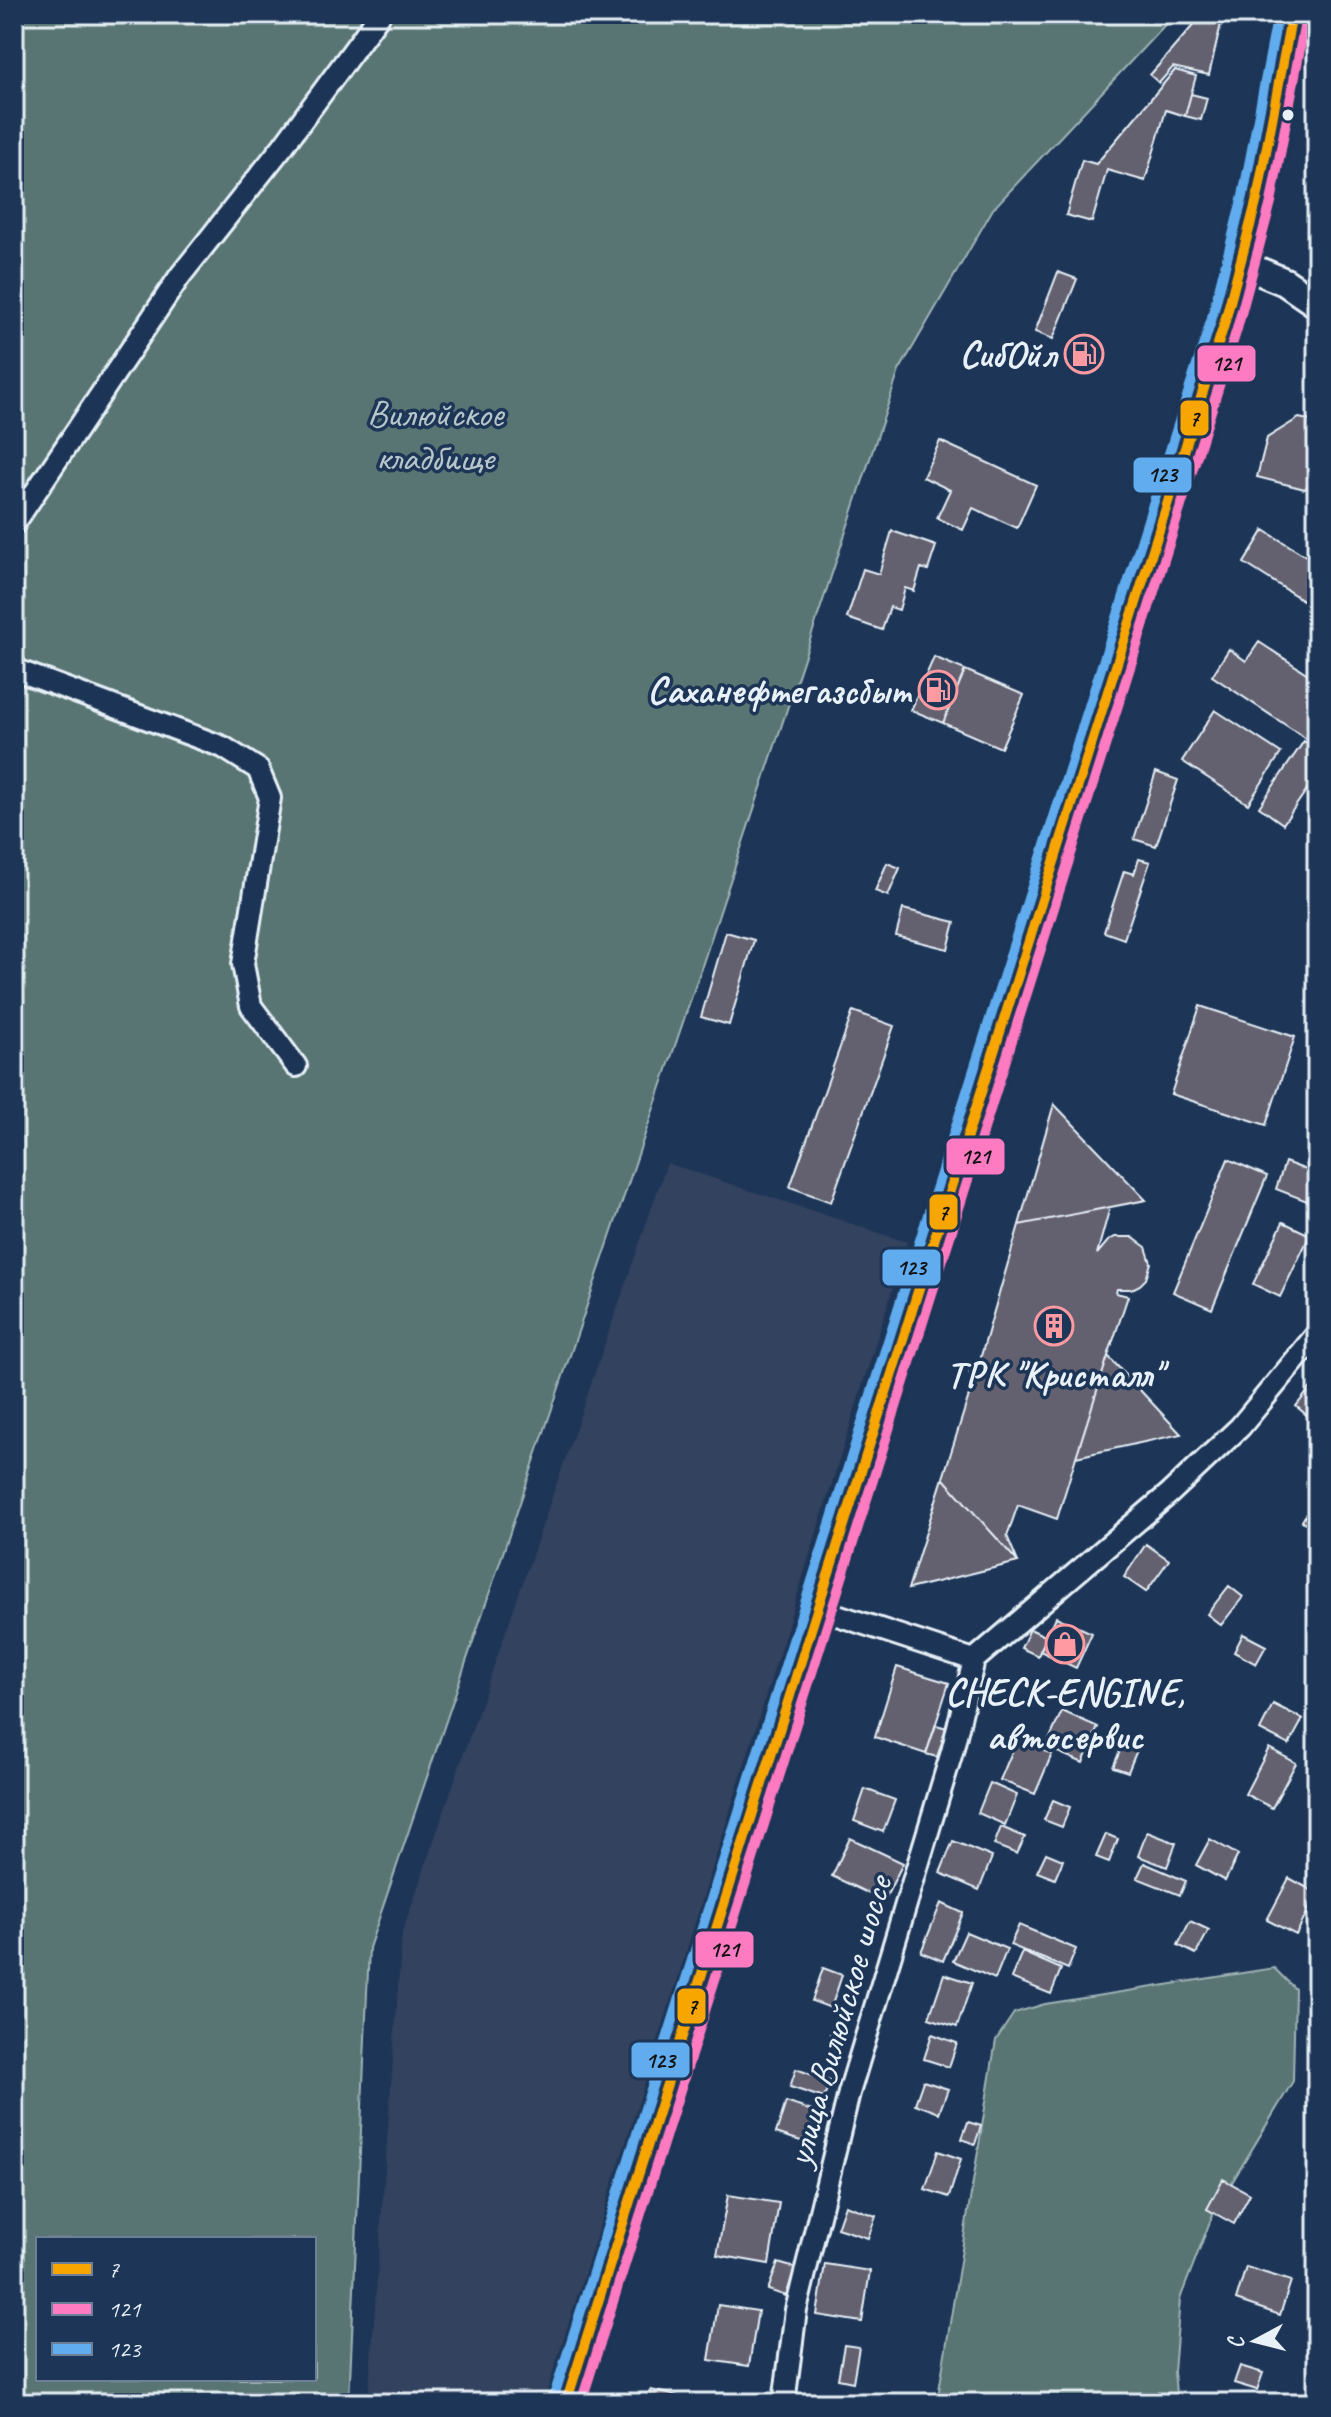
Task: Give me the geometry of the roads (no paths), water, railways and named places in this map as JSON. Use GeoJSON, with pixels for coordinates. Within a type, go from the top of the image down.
{"type":"FeatureCollection","features":[{"type":"Feature","properties":{"kind":"main road"},"geometry":{"type":"LineString","coordinates":[[566,2403],[1242,264],[1277,103],[1292,14]]}},
{"type":"Feature","properties":{"kind":"main road"},"geometry":{"type":"LineString","coordinates":[[1242,264],[1285,282],[1317,304]]}},
{"type":"Feature","properties":{"kind":"street"},"geometry":{"type":"LineString","coordinates":[[14,524],[180,276],[283,146],[380,14]]}},
{"type":"Feature","properties":{"kind":"street"},"geometry":{"type":"LineString","coordinates":[[14,665],[19,671],[223,747],[258,769],[270,798],[243,964],[251,1006],[296,1066]]}},
{"type":"Feature","properties":{"kind":"street"},"geometry":{"type":"LineString","coordinates":[[816,1608],[974,1660],[1180,1485],[1240,1427],[1317,1334]]}},
{"type":"Feature","properties":{"kind":"street","name":"улица Вилюйское шоссе"},"geometry":{"type":"LineString","coordinates":[[784,2403],[796,2310],[849,2093],[952,1752],[974,1660]]}},
{"type":"Feature","properties":{"kind":"place","name":"СибОйл"},"geometry":{"type":"Point","coordinates":[1084,354]}},
{"type":"Feature","properties":{"kind":"place","name":"Саханефтегазсбыт"},"geometry":{"type":"Point","coordinates":[938,690]}},
{"type":"Feature","properties":{"kind":"place","name":"ТРК \"Кристалл\""},"geometry":{"type":"Point","coordinates":[1054,1326]}},
{"type":"Feature","properties":{"kind":"place","name":"CHECK-ENGINE, автосервис"},"geometry":{"type":"Point","coordinates":[1065,1644]}},
{"type":"Feature","properties":{"kind":"park label","name":"Вилюйское кладбище"},"geometry":{"type":"Point","coordinates":[435,435]}}]}
